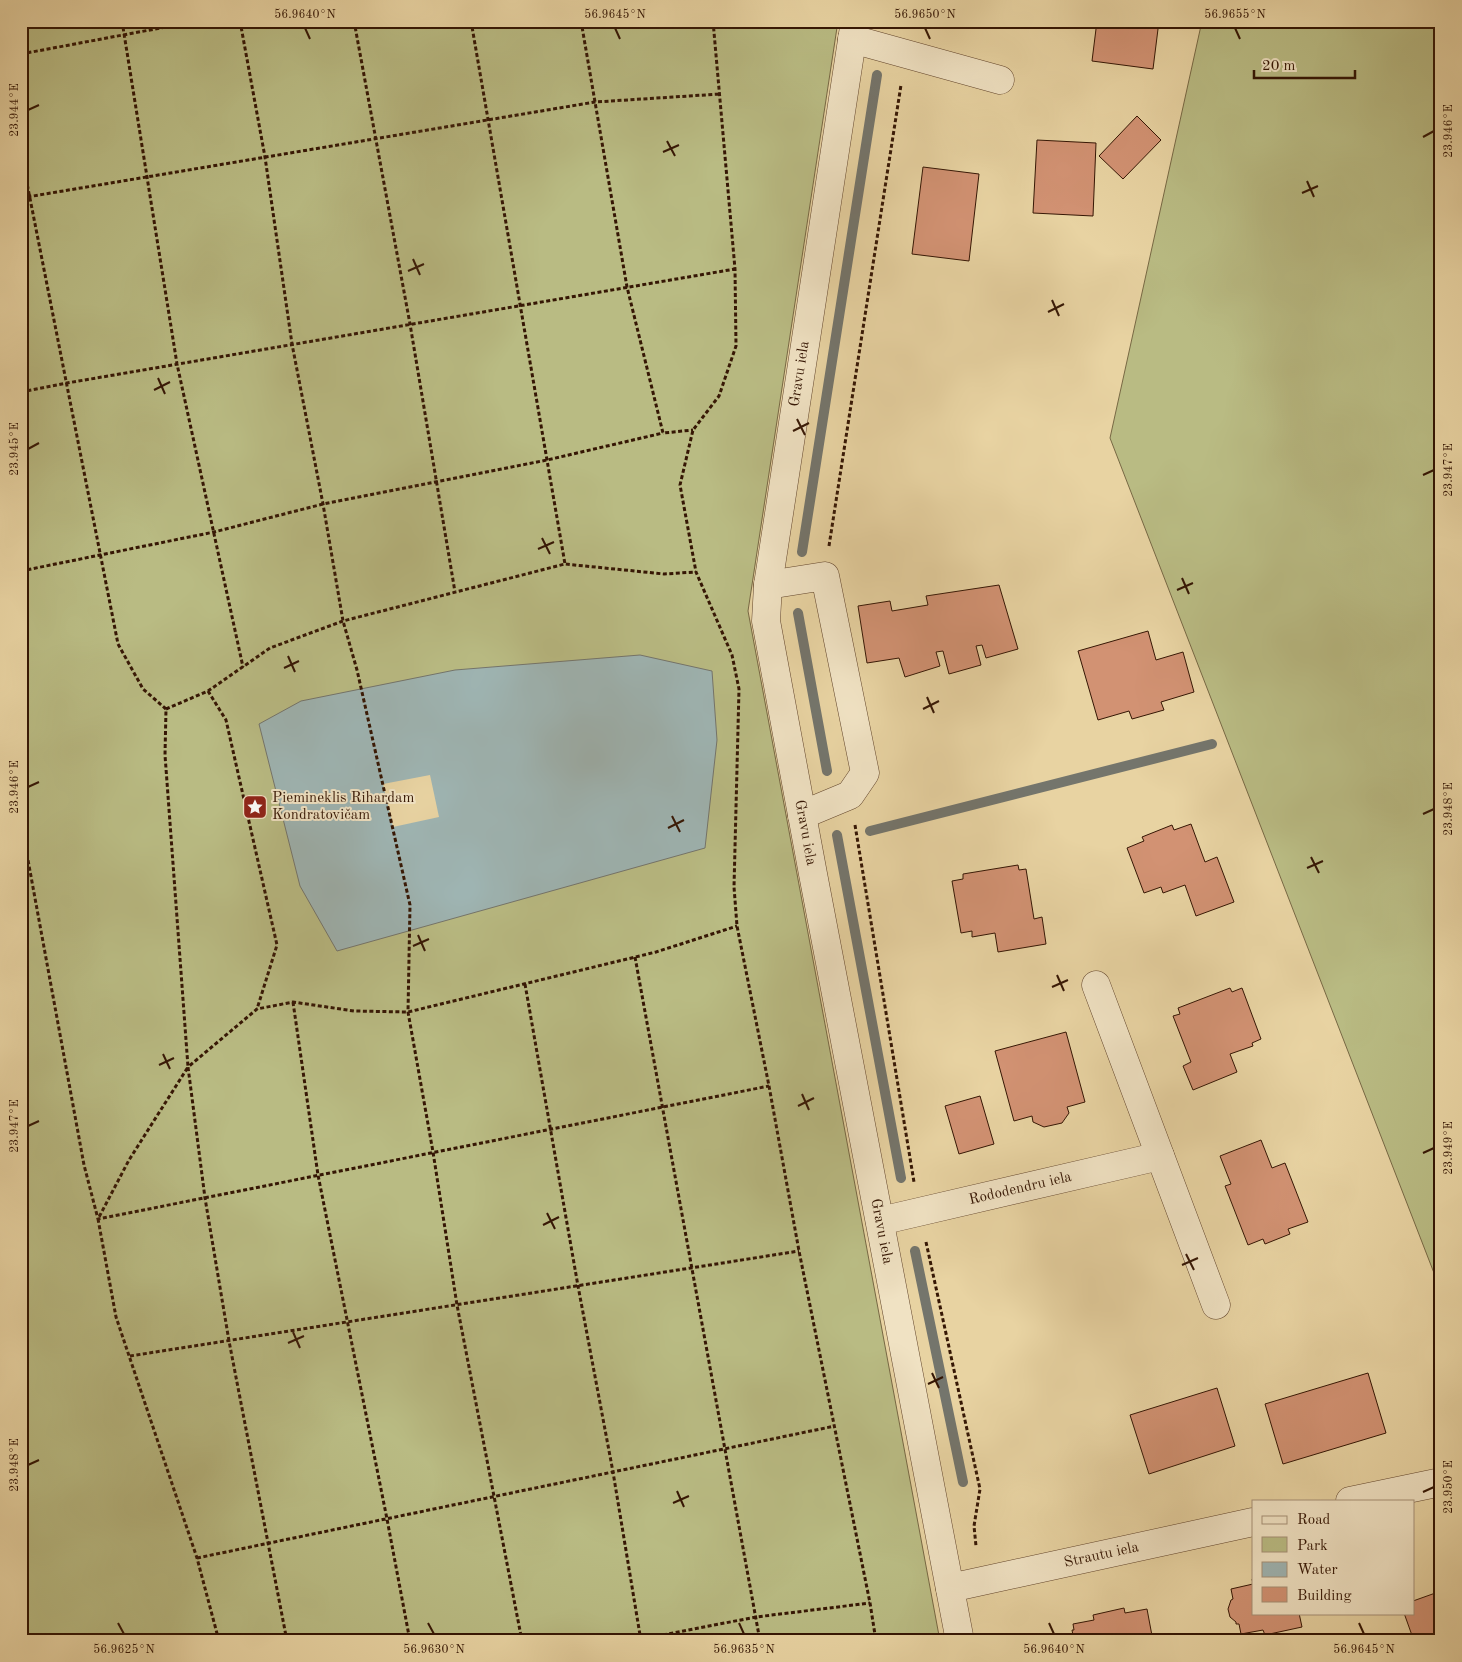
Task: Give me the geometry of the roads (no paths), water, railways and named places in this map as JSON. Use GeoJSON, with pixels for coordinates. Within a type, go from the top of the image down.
{"type":"FeatureCollection","features":[{"type":"Feature","properties":{"kind":"street"},"geometry":{"type":"LineString","coordinates":[[853,30],[906,54],[1000,80]]}},
{"type":"Feature","properties":{"kind":"street","name":"Gravu iela"},"geometry":{"type":"LineString","coordinates":[[853,30],[768,584],[766,621],[960,1641]]}},
{"type":"Feature","properties":{"kind":"street"},"geometry":{"type":"LineString","coordinates":[[768,584],[825,576],[866,773],[850,795],[802,815]]}},
{"type":"Feature","properties":{"kind":"street"},"geometry":{"type":"LineString","coordinates":[[1096,985],[1216,1305]]}},
{"type":"Feature","properties":{"kind":"street","name":"Rododendru iela"},"geometry":{"type":"LineString","coordinates":[[880,1221],[1160,1156]]}},
{"type":"Feature","properties":{"kind":"street"},"geometry":{"type":"LineString","coordinates":[[1355,1500],[1441,1482]]}},
{"type":"Feature","properties":{"kind":"street","name":"Strautu iela"},"geometry":{"type":"LineString","coordinates":[[950,1588],[1252,1522]]}},
{"type":"Feature","properties":{"kind":"water"},"geometry":{"type":"Polygon","coordinates":[[[640,655],[712,671],[717,740],[705,848],[337,951],[300,886],[259,724],[301,701],[455,670],[640,655]]]}},
{"type":"Feature","properties":{"kind":"waterway"},"geometry":{"type":"LineString","coordinates":[[802,552],[877,75]]}},
{"type":"Feature","properties":{"kind":"waterway"},"geometry":{"type":"LineString","coordinates":[[798,613],[827,771]]}},
{"type":"Feature","properties":{"kind":"waterway"},"geometry":{"type":"LineString","coordinates":[[870,831],[1212,744]]}},
{"type":"Feature","properties":{"kind":"waterway"},"geometry":{"type":"LineString","coordinates":[[837,835],[901,1178]]}},
{"type":"Feature","properties":{"kind":"waterway"},"geometry":{"type":"LineString","coordinates":[[915,1251],[963,1482]]}},
{"type":"Feature","properties":{"kind":"place","name":"Piemineklis Rihardam Kondratovičam"},"geometry":{"type":"Point","coordinates":[255,807]}}]}
